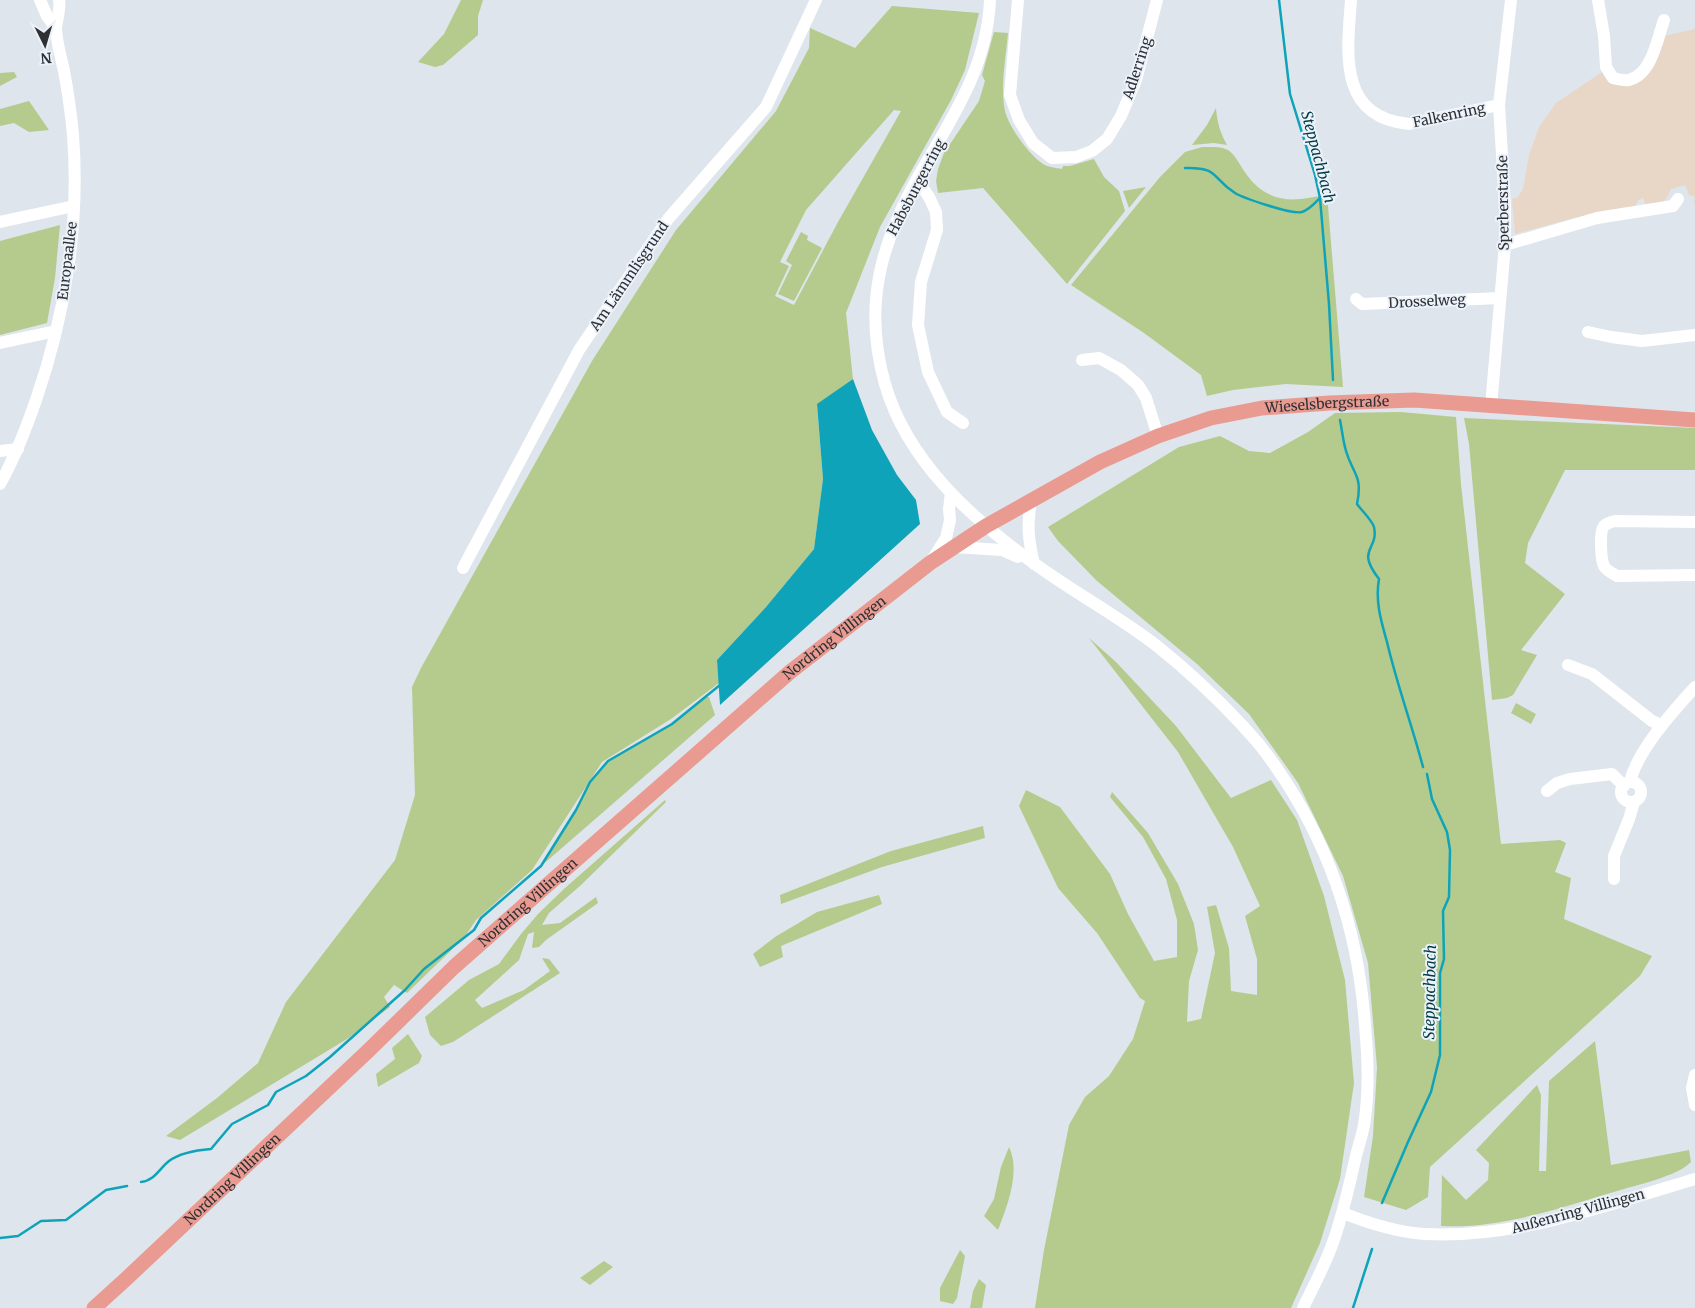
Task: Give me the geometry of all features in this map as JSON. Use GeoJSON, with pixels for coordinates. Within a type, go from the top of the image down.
{"type":"FeatureCollection","features":[{"type":"Feature","properties":{"kind":"main road","name":"Wieselsbergstraße"},"geometry":{"type":"LineString","coordinates":[[986,526],[1100,462],[1158,436],[1211,418],[1262,408],[1414,400],[1695,420]]}},
{"type":"Feature","properties":{"kind":"main road","name":"Nordring Villingen"},"geometry":{"type":"LineString","coordinates":[[94,1308],[361,1058],[454,967],[790,672],[930,563],[986,526]]}},
{"type":"Feature","properties":{"kind":"street","name":"Europaallee"},"geometry":{"type":"LineString","coordinates":[[40,0],[47,16],[56,29]]}},
{"type":"Feature","properties":{"kind":"street","name":"Europaallee"},"geometry":{"type":"LineString","coordinates":[[0,484],[18,448],[44,378],[67,282],[74,206],[73,135],[56,29],[60,0]]}},
{"type":"Feature","properties":{"kind":"street","name":"Am Lämmlisgrund"},"geometry":{"type":"LineString","coordinates":[[463,568],[579,350],[668,219],[766,107],[816,0]]}},
{"type":"Feature","properties":{"kind":"street","name":"Habsburgerring"},"geometry":{"type":"LineString","coordinates":[[990,0],[983,47],[963,101],[917,179],[896,220],[880,267],[876,302],[876,331],[885,383],[900,422],[921,457],[951,493],[986,526],[1034,564]]}},
{"type":"Feature","properties":{"kind":"street","name":"Adlerring"},"geometry":{"type":"LineString","coordinates":[[1018,0],[1010,94],[1019,120],[1033,144],[1052,158],[1076,157],[1092,151],[1107,139],[1121,116],[1136,80],[1157,0]]}},
{"type":"Feature","properties":{"kind":"street","name":"Falkenring"},"geometry":{"type":"LineString","coordinates":[[1351,0],[1348,54],[1352,80],[1366,108],[1381,118],[1394,123],[1409,124],[1498,105]]}},
{"type":"Feature","properties":{"kind":"street","name":"Sperberstraße"},"geometry":{"type":"LineString","coordinates":[[1491,406],[1505,245],[1505,200],[1498,105],[1511,0]]}},
{"type":"Feature","properties":{"kind":"street"},"geometry":{"type":"LineString","coordinates":[[1598,0],[1604,36],[1606,67],[1613,78],[1627,81],[1641,74],[1652,57],[1664,20]]}},
{"type":"Feature","properties":{"kind":"street"},"geometry":{"type":"LineString","coordinates":[[917,179],[936,212],[937,230],[921,282],[918,325],[928,372],[947,412],[963,423]]}},
{"type":"Feature","properties":{"kind":"street"},"geometry":{"type":"LineString","coordinates":[[1505,245],[1606,216],[1673,206],[1678,199]]}},
{"type":"Feature","properties":{"kind":"street"},"geometry":{"type":"LineString","coordinates":[[0,222],[74,206]]}},
{"type":"Feature","properties":{"kind":"street","name":"Drosselweg"},"geometry":{"type":"LineString","coordinates":[[1356,299],[1362,304],[1500,298]]}},
{"type":"Feature","properties":{"kind":"street"},"geometry":{"type":"LineString","coordinates":[[0,343],[56,331]]}},
{"type":"Feature","properties":{"kind":"street"},"geometry":{"type":"LineString","coordinates":[[1588,332],[1642,341],[1695,334]]}},
{"type":"Feature","properties":{"kind":"street"},"geometry":{"type":"LineString","coordinates":[[1082,360],[1099,358],[1121,370],[1138,386],[1146,398],[1158,436]]}},
{"type":"Feature","properties":{"kind":"street"},"geometry":{"type":"LineString","coordinates":[[0,451],[18,448]]}},
{"type":"Feature","properties":{"kind":"street"},"geometry":{"type":"LineString","coordinates":[[930,563],[946,538],[950,520],[951,493]]}},
{"type":"Feature","properties":{"kind":"street"},"geometry":{"type":"LineString","coordinates":[[1031,500],[1027,522],[1028,538],[1034,564]]}},
{"type":"Feature","properties":{"kind":"street"},"geometry":{"type":"LineString","coordinates":[[1695,522],[1615,521],[1603,527],[1601,535],[1603,565],[1616,580],[1695,575]]}},
{"type":"Feature","properties":{"kind":"street"},"geometry":{"type":"LineString","coordinates":[[954,547],[1002,550],[1034,564],[1155,645],[1195,677],[1261,746],[1300,804],[1330,865],[1355,945],[1364,1002],[1368,1061],[1365,1121],[1343,1214],[1330,1251],[1303,1308]]}},
{"type":"Feature","properties":{"kind":"street"},"geometry":{"type":"LineString","coordinates":[[1568,665],[1592,674],[1652,721],[1661,725]]}},
{"type":"Feature","properties":{"kind":"street"},"geometry":{"type":"LineString","coordinates":[[1614,879],[1614,856],[1634,802],[1623,798],[1621,791],[1627,784],[1632,771],[1661,725],[1695,687]]}},
{"type":"Feature","properties":{"kind":"street"},"geometry":{"type":"LineString","coordinates":[[1547,791],[1557,783],[1570,779],[1612,774],[1627,784]]}},
{"type":"Feature","properties":{"kind":"street"},"geometry":{"type":"LineString","coordinates":[[1695,1075],[1692,1088],[1695,1104]]}},
{"type":"Feature","properties":{"kind":"street","name":"Außenring Villingen"},"geometry":{"type":"LineString","coordinates":[[1343,1214],[1382,1227],[1422,1234],[1480,1233],[1538,1224],[1695,1179]]}},
{"type":"Feature","properties":{"kind":"shaded area"},"geometry":{"type":"Polygon","coordinates":[[[1695,29],[1695,197],[1689,195],[1685,185],[1671,189],[1666,199],[1660,204],[1646,206],[1643,198],[1638,200],[1635,208],[1574,218],[1515,234],[1512,199],[1518,197],[1523,189],[1529,155],[1539,127],[1556,103],[1602,72],[1607,80],[1615,85],[1629,86],[1639,82],[1643,77],[1647,76],[1664,36],[1695,29]]]}},
{"type":"Feature","properties":{"kind":"green space"},"geometry":{"type":"Polygon","coordinates":[[[461,0],[483,0],[478,16],[478,35],[443,65],[435,67],[418,62],[444,34],[461,0]]]}},
{"type":"Feature","properties":{"kind":"green space"},"geometry":{"type":"Polygon","coordinates":[[[892,6],[979,13],[965,70],[951,100],[880,227],[846,313],[853,379],[817,405],[823,479],[814,549],[766,607],[717,660],[719,683],[671,719],[602,762],[532,870],[476,920],[464,938],[407,993],[394,985],[384,997],[390,1007],[347,1039],[180,1140],[166,1136],[217,1098],[258,1063],[286,1002],[395,860],[415,795],[412,687],[592,361],[676,230],[776,111],[809,48],[810,28],[855,48],[892,6]],[[894,110],[806,210],[780,262],[789,266],[775,296],[794,305],[838,222],[901,111],[894,110]]]}},
{"type":"Feature","properties":{"kind":"green space"},"geometry":{"type":"Polygon","coordinates":[[[994,32],[1008,33],[1003,82],[1005,111],[1020,140],[1038,160],[1050,167],[1062,169],[1063,166],[1070,166],[1094,159],[1104,177],[1119,191],[1125,211],[1067,284],[983,188],[938,193],[936,181],[944,153],[979,101],[985,81],[982,75],[994,32]]]}},
{"type":"Feature","properties":{"kind":"green space"},"geometry":{"type":"Polygon","coordinates":[[[14,72],[17,77],[0,86],[0,73],[14,72]]]}},
{"type":"Feature","properties":{"kind":"green space"},"geometry":{"type":"Polygon","coordinates":[[[29,101],[49,130],[29,132],[14,123],[0,126],[0,109],[29,101]]]}},
{"type":"Feature","properties":{"kind":"green space"},"geometry":{"type":"Polygon","coordinates":[[[1216,108],[1219,127],[1227,145],[1214,143],[1192,145],[1207,125],[1216,108]]]}},
{"type":"Feature","properties":{"kind":"green space"},"geometry":{"type":"Polygon","coordinates":[[[1202,147],[1219,147],[1228,150],[1255,185],[1264,192],[1274,196],[1284,199],[1305,199],[1327,194],[1343,387],[1286,384],[1233,390],[1207,396],[1201,375],[1144,333],[1071,285],[1160,177],[1185,152],[1202,147]]]}},
{"type":"Feature","properties":{"kind":"green space"},"geometry":{"type":"Polygon","coordinates":[[[1146,187],[1129,208],[1123,191],[1146,187]]]}},
{"type":"Feature","properties":{"kind":"green space"},"geometry":{"type":"Polygon","coordinates":[[[60,225],[55,278],[47,323],[0,335],[0,241],[60,225]]]}},
{"type":"Feature","properties":{"kind":"green space"},"geometry":{"type":"Polygon","coordinates":[[[801,232],[808,236],[807,240],[822,248],[794,301],[778,294],[792,265],[786,261],[801,232]]]}},
{"type":"Feature","properties":{"kind":"green space"},"geometry":{"type":"Polygon","coordinates":[[[1401,412],[1456,417],[1461,484],[1501,844],[1560,840],[1566,843],[1555,872],[1571,878],[1564,919],[1652,956],[1640,976],[1430,1167],[1428,1197],[1406,1210],[1364,1197],[1373,1136],[1377,1067],[1368,963],[1343,876],[1298,783],[1249,714],[1197,664],[1097,581],[1058,541],[1048,527],[1179,447],[1220,436],[1249,451],[1270,453],[1308,432],[1335,413],[1401,412]]]}},
{"type":"Feature","properties":{"kind":"green space"},"geometry":{"type":"Polygon","coordinates":[[[1464,418],[1695,428],[1695,470],[1565,470],[1528,543],[1525,563],[1565,594],[1521,650],[1537,655],[1513,695],[1507,698],[1492,700],[1469,444],[1464,418]]]}},
{"type":"Feature","properties":{"kind":"green space"},"geometry":{"type":"Polygon","coordinates":[[[1089,638],[1116,662],[1176,726],[1231,798],[1271,780],[1297,820],[1324,896],[1345,980],[1354,1083],[1340,1179],[1320,1243],[1291,1308],[1035,1308],[1044,1250],[1069,1125],[1085,1097],[1109,1076],[1133,1039],[1145,1001],[1140,998],[1097,933],[1058,888],[1019,806],[1026,790],[1060,807],[1110,874],[1128,914],[1154,961],[1177,957],[1177,920],[1166,879],[1143,837],[1110,797],[1112,792],[1148,833],[1178,884],[1194,924],[1198,950],[1189,981],[1187,1022],[1201,1019],[1215,953],[1207,907],[1216,905],[1229,948],[1231,991],[1257,995],[1257,959],[1245,916],[1260,906],[1233,847],[1178,752],[1089,638]]]}},
{"type":"Feature","properties":{"kind":"green space"},"geometry":{"type":"Polygon","coordinates":[[[704,697],[709,697],[715,715],[540,867],[576,810],[590,782],[608,761],[672,724],[704,697]]]}},
{"type":"Feature","properties":{"kind":"green space"},"geometry":{"type":"Polygon","coordinates":[[[1516,703],[1536,714],[1531,724],[1511,713],[1516,703]]]}},
{"type":"Feature","properties":{"kind":"green space"},"geometry":{"type":"Polygon","coordinates":[[[665,800],[666,802],[581,885],[549,913],[542,925],[560,923],[596,897],[598,903],[539,947],[532,948],[534,932],[528,934],[519,960],[475,1000],[482,1008],[524,990],[550,971],[542,958],[549,959],[560,973],[453,1042],[441,1046],[430,1035],[425,1017],[469,980],[499,964],[538,914],[665,800]]]}},
{"type":"Feature","properties":{"kind":"green space"},"geometry":{"type":"Polygon","coordinates":[[[983,826],[985,838],[882,867],[781,904],[780,895],[891,851],[983,826]]]}},
{"type":"Feature","properties":{"kind":"green space"},"geometry":{"type":"Polygon","coordinates":[[[879,895],[882,904],[781,946],[783,957],[760,967],[753,954],[775,937],[817,912],[879,895]]]}},
{"type":"Feature","properties":{"kind":"green space"},"geometry":{"type":"Polygon","coordinates":[[[408,1034],[422,1056],[419,1063],[378,1087],[376,1074],[395,1059],[392,1048],[408,1034]]]}},
{"type":"Feature","properties":{"kind":"green space"},"geometry":{"type":"Polygon","coordinates":[[[1595,1041],[1611,1165],[1689,1150],[1691,1162],[1685,1167],[1660,1178],[1534,1215],[1488,1224],[1441,1226],[1442,1175],[1466,1200],[1488,1180],[1489,1163],[1476,1150],[1537,1085],[1541,1095],[1539,1171],[1546,1171],[1549,1081],[1595,1041]]]}},
{"type":"Feature","properties":{"kind":"green space"},"geometry":{"type":"Polygon","coordinates":[[[1009,1147],[1014,1167],[1013,1178],[1009,1200],[998,1230],[984,1216],[994,1199],[1001,1167],[1009,1147]]]}},
{"type":"Feature","properties":{"kind":"green space"},"geometry":{"type":"Polygon","coordinates":[[[960,1250],[965,1256],[957,1298],[953,1304],[940,1301],[940,1288],[960,1250]]]}},
{"type":"Feature","properties":{"kind":"green space"},"geometry":{"type":"Polygon","coordinates":[[[604,1261],[613,1267],[590,1285],[580,1278],[604,1261]]]}},
{"type":"Feature","properties":{"kind":"green space"},"geometry":{"type":"Polygon","coordinates":[[[979,1279],[986,1285],[982,1308],[970,1308],[973,1291],[979,1279]]]}},
{"type":"Feature","properties":{"kind":"water"},"geometry":{"type":"Polygon","coordinates":[[[853,379],[872,430],[897,475],[916,500],[920,524],[720,705],[717,660],[766,607],[814,549],[823,479],[817,404],[853,379]]]}},
{"type":"Feature","properties":{"kind":"waterway","name":"Steppachbach"},"geometry":{"type":"LineString","coordinates":[[1279,0],[1290,94],[1315,175],[1320,198],[1333,380]]}},
{"type":"Feature","properties":{"kind":"waterway"},"geometry":{"type":"LineString","coordinates":[[1185,168],[1204,169],[1214,174],[1227,188],[1235,193],[1279,209],[1302,212],[1320,198]]}},
{"type":"Feature","properties":{"kind":"waterway","name":"Steppachbach"},"geometry":{"type":"LineString","coordinates":[[1340,420],[1346,451],[1358,481],[1359,494],[1357,504],[1374,527],[1375,535],[1369,550],[1369,561],[1379,579],[1378,603],[1381,619],[1395,674],[1423,767]]}},
{"type":"Feature","properties":{"kind":"waterway"},"geometry":{"type":"LineString","coordinates":[[141,1182],[153,1177],[169,1161],[178,1156],[211,1149],[232,1124],[268,1105],[276,1092],[306,1076],[330,1057],[405,990],[424,969],[474,930],[481,918],[541,866],[576,810],[590,782],[608,761],[672,724],[720,685]]}},
{"type":"Feature","properties":{"kind":"waterway","name":"Steppachbach"},"geometry":{"type":"LineString","coordinates":[[1382,1203],[1431,1092],[1440,1055],[1440,973],[1444,959],[1443,911],[1449,897],[1450,850],[1447,832],[1432,799],[1427,774]]}},
{"type":"Feature","properties":{"kind":"waterway"},"geometry":{"type":"LineString","coordinates":[[0,1238],[18,1236],[41,1221],[66,1220],[106,1190],[127,1186]]}},
{"type":"Feature","properties":{"kind":"waterway","name":"Steppachbach"},"geometry":{"type":"LineString","coordinates":[[1353,1308],[1372,1249]]}}]}
